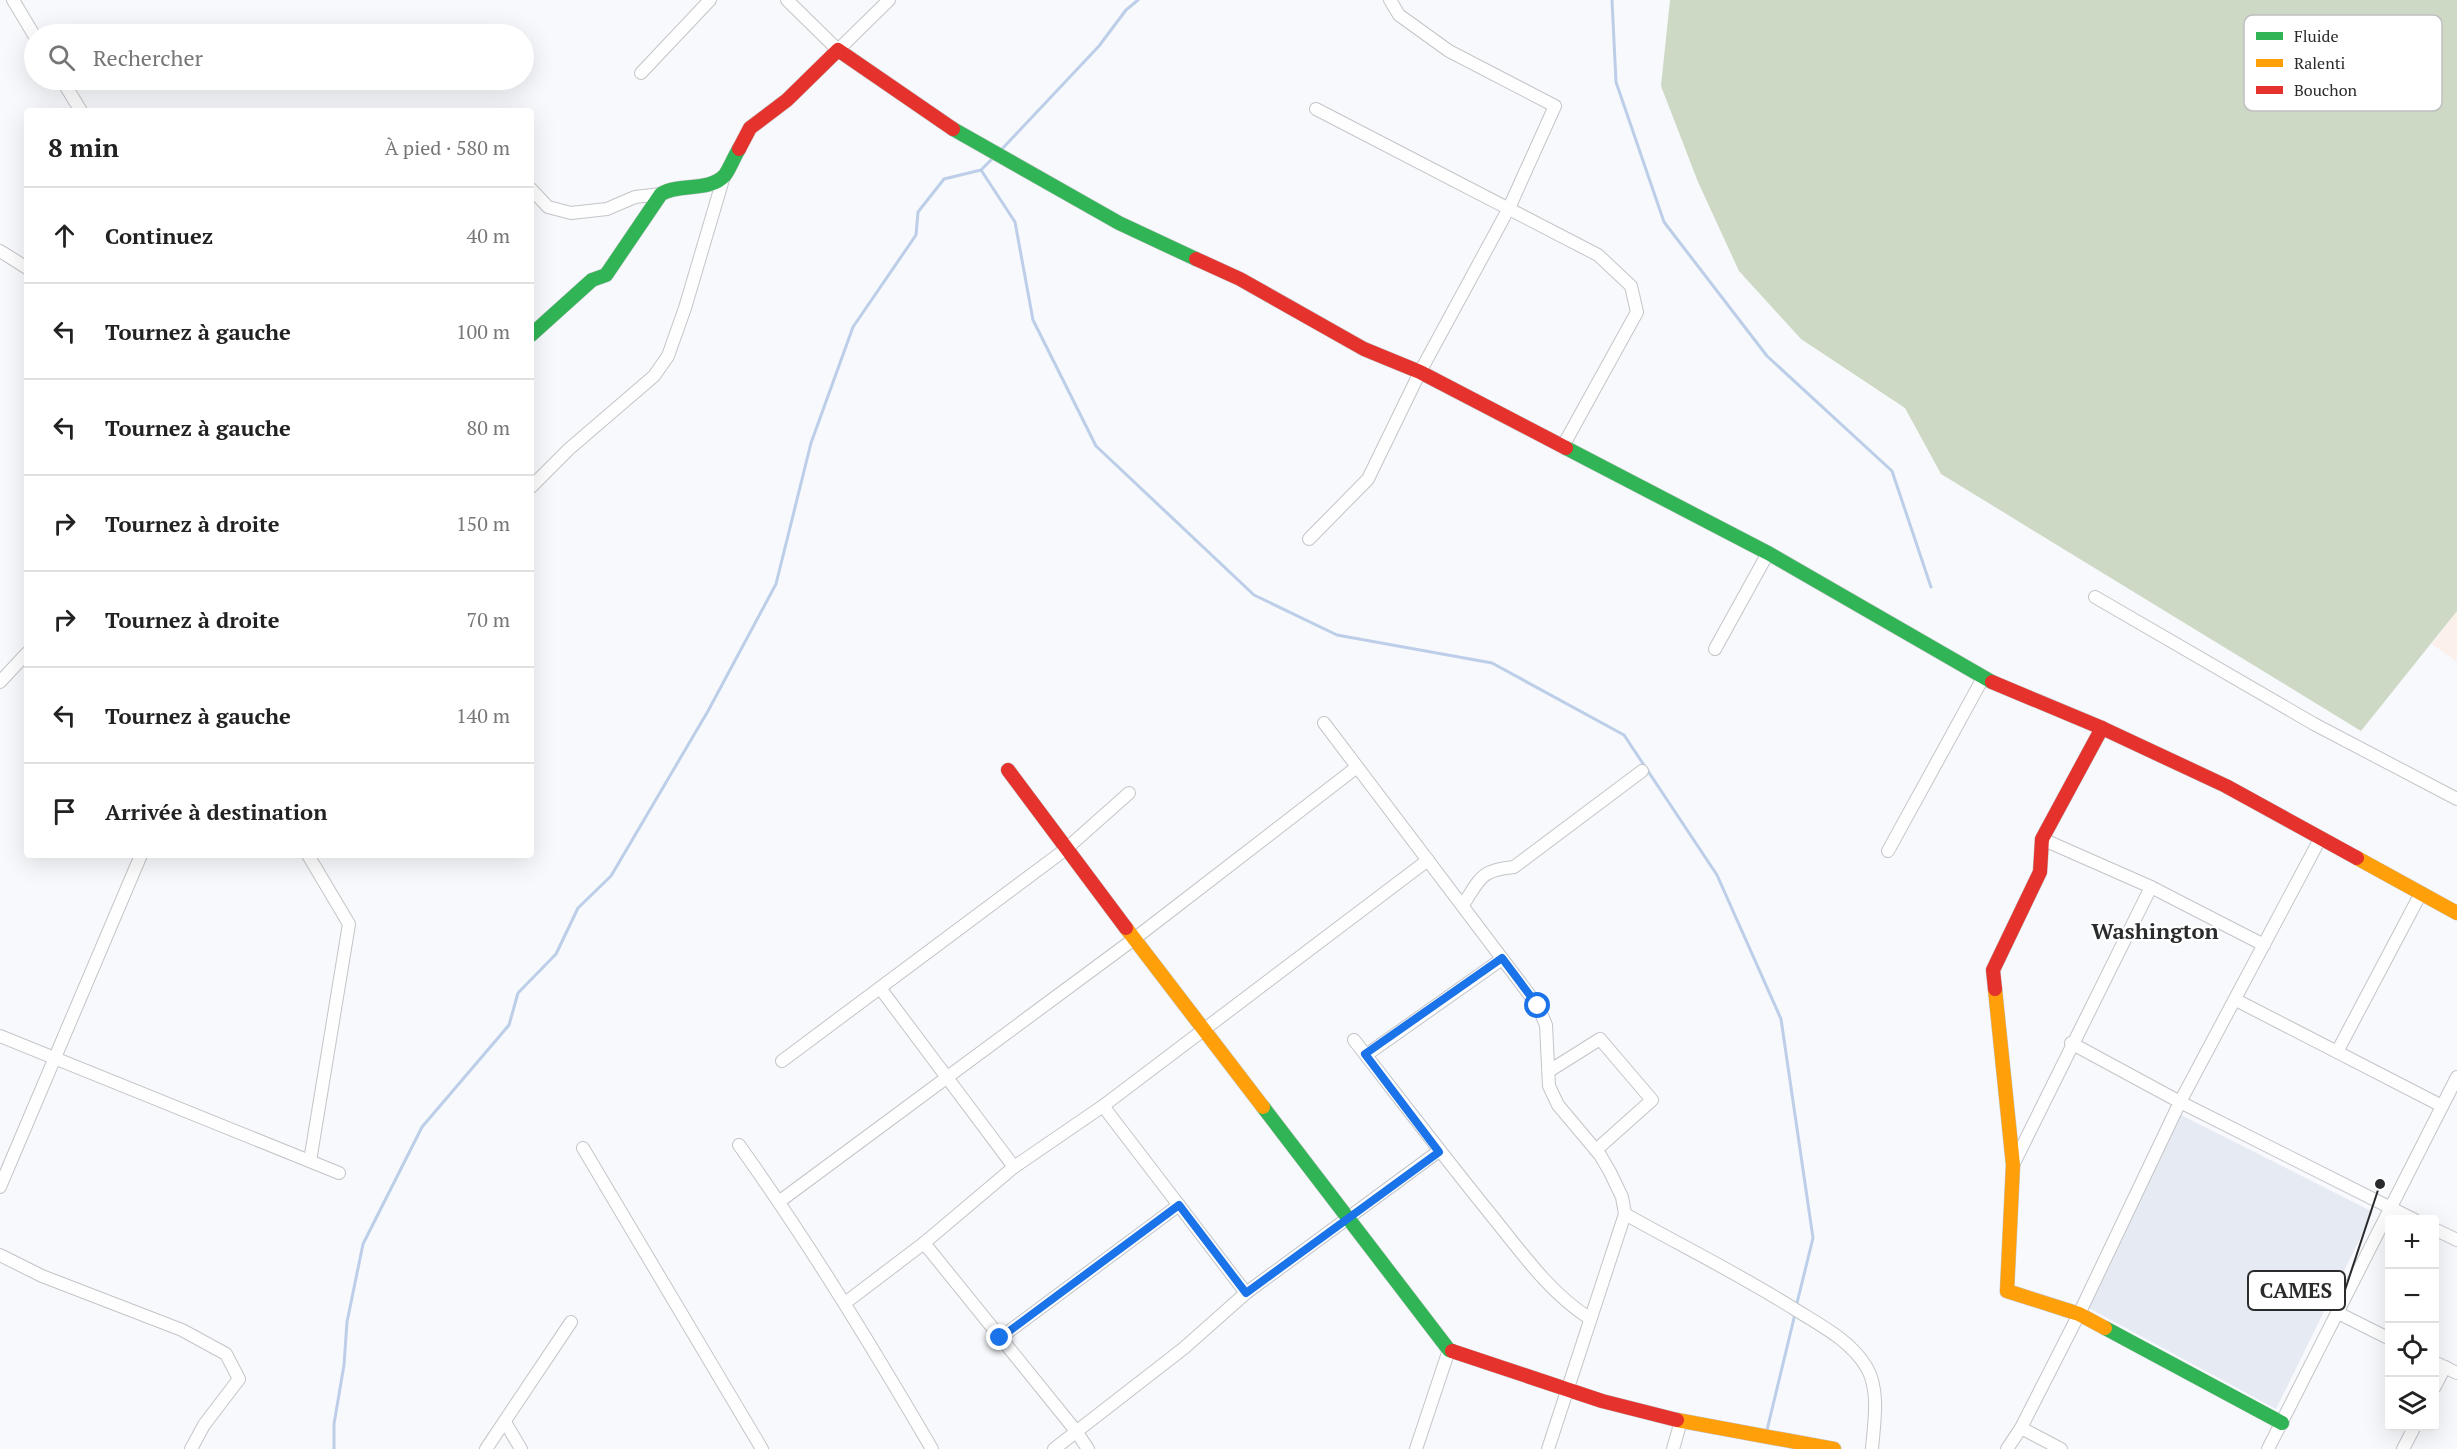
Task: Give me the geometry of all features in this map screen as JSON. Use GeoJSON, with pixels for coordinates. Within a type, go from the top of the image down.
{"type":"FeatureCollection","features":[{"type":"Feature","properties":{"kind":"street"},"geometry":{"type":"LineString","coordinates":[[13,0],[27,24]]}},
{"type":"Feature","properties":{"kind":"street"},"geometry":{"type":"LineString","coordinates":[[641,73],[710,0]]}},
{"type":"Feature","properties":{"kind":"street"},"geometry":{"type":"LineString","coordinates":[[786,0],[838,50],[955,130],[1119,223],[1240,279],[1364,349],[1420,372],[1768,553],[1983,678],[2102,728],[2226,786],[2457,913]]}},
{"type":"Feature","properties":{"kind":"street"},"geometry":{"type":"LineString","coordinates":[[534,485],[569,449],[654,376],[668,356],[685,309],[724,176],[750,129],[787,100],[890,0]]}},
{"type":"Feature","properties":{"kind":"street"},"geometry":{"type":"LineString","coordinates":[[1309,538],[1368,479],[1420,372],[1509,208],[1555,106],[1449,51],[1399,15],[1390,0]]}},
{"type":"Feature","properties":{"kind":"street"},"geometry":{"type":"LineString","coordinates":[[68,90],[79,108]]}},
{"type":"Feature","properties":{"kind":"street"},"geometry":{"type":"LineString","coordinates":[[1316,108],[1598,255],[1631,286],[1636,312],[1563,446]]}},
{"type":"Feature","properties":{"kind":"street"},"geometry":{"type":"LineString","coordinates":[[534,192],[548,207],[571,213],[608,209],[635,197],[661,194],[671,188],[709,184],[724,176]]}},
{"type":"Feature","properties":{"kind":"street"},"geometry":{"type":"LineString","coordinates":[[534,332],[553,317],[591,280],[606,275],[661,194]]}},
{"type":"Feature","properties":{"kind":"street"},"geometry":{"type":"LineString","coordinates":[[0,251],[24,266]]}},
{"type":"Feature","properties":{"kind":"street"},"geometry":{"type":"LineString","coordinates":[[1715,650],[1768,553]]}},
{"type":"Feature","properties":{"kind":"street"},"geometry":{"type":"LineString","coordinates":[[2095,597],[2314,724],[2457,799]]}},
{"type":"Feature","properties":{"kind":"street"},"geometry":{"type":"LineString","coordinates":[[0,682],[24,655]]}},
{"type":"Feature","properties":{"kind":"street"},"geometry":{"type":"LineString","coordinates":[[1887,851],[1983,678]]}},
{"type":"Feature","properties":{"kind":"street"},"geometry":{"type":"LineString","coordinates":[[1324,723],[1538,1006],[1546,1025],[1549,1086],[1558,1105],[1596,1150],[1623,1197],[1625,1214],[1589,1318],[1548,1449]]}},
{"type":"Feature","properties":{"kind":"street"},"geometry":{"type":"LineString","coordinates":[[2102,728],[2042,839],[2040,872],[1993,970],[2013,1164],[2007,1290],[2079,1314],[2282,1423]]}},
{"type":"Feature","properties":{"kind":"street"},"geometry":{"type":"LineString","coordinates":[[780,1201],[1134,939],[1357,766]]}},
{"type":"Feature","properties":{"kind":"street"},"geometry":{"type":"LineString","coordinates":[[1008,770],[1203,1030],[1449,1350],[1602,1401],[1681,1421],[1834,1449]]}},
{"type":"Feature","properties":{"kind":"street"},"geometry":{"type":"LineString","coordinates":[[1463,905],[1481,878],[1494,869],[1514,867],[1642,771]]}},
{"type":"Feature","properties":{"kind":"street"},"geometry":{"type":"LineString","coordinates":[[782,1061],[1066,849],[1129,793]]}},
{"type":"Feature","properties":{"kind":"street"},"geometry":{"type":"LineString","coordinates":[[2042,839],[2151,887],[2264,945]]}},
{"type":"Feature","properties":{"kind":"street"},"geometry":{"type":"LineString","coordinates":[[2007,1449],[2021,1428],[2079,1314],[2180,1102],[2320,839]]}},
{"type":"Feature","properties":{"kind":"street"},"geometry":{"type":"LineString","coordinates":[[0,1187],[140,858]]}},
{"type":"Feature","properties":{"kind":"street"},"geometry":{"type":"LineString","coordinates":[[310,858],[349,924],[310,1161]]}},
{"type":"Feature","properties":{"kind":"street"},"geometry":{"type":"LineString","coordinates":[[845,1303],[924,1243],[1014,1167],[1103,1106],[1428,860]]}},
{"type":"Feature","properties":{"kind":"street"},"geometry":{"type":"LineString","coordinates":[[2013,1164],[2071,1043],[2151,887]]}},
{"type":"Feature","properties":{"kind":"street"},"geometry":{"type":"LineString","coordinates":[[2337,1052],[2421,893]]}},
{"type":"Feature","properties":{"kind":"street"},"geometry":{"type":"LineString","coordinates":[[1365,1054],[1502,958]]}},
{"type":"Feature","properties":{"kind":"street"},"geometry":{"type":"LineString","coordinates":[[880,988],[1014,1167]]}},
{"type":"Feature","properties":{"kind":"street"},"geometry":{"type":"LineString","coordinates":[[2236,1000],[2442,1106]]}},
{"type":"Feature","properties":{"kind":"street"},"geometry":{"type":"LineString","coordinates":[[0,1036],[339,1173]]}},
{"type":"Feature","properties":{"kind":"street"},"geometry":{"type":"LineString","coordinates":[[1354,1040],[1439,1152],[1555,1292],[1589,1318]]}},
{"type":"Feature","properties":{"kind":"street"},"geometry":{"type":"LineString","coordinates":[[1549,1071],[1600,1040],[1652,1100],[1596,1150]]}},
{"type":"Feature","properties":{"kind":"street"},"geometry":{"type":"LineString","coordinates":[[2071,1043],[2180,1102],[2405,1215]]}},
{"type":"Feature","properties":{"kind":"street"},"geometry":{"type":"LineString","coordinates":[[2268,1449],[2457,1077]]}},
{"type":"Feature","properties":{"kind":"street"},"geometry":{"type":"LineString","coordinates":[[1103,1106],[1246,1293]]}},
{"type":"Feature","properties":{"kind":"street"},"geometry":{"type":"LineString","coordinates":[[739,1145],[780,1201],[845,1303],[932,1449]]}},
{"type":"Feature","properties":{"kind":"street"},"geometry":{"type":"LineString","coordinates":[[584,1148],[762,1449]]}},
{"type":"Feature","properties":{"kind":"street"},"geometry":{"type":"LineString","coordinates":[[1054,1449],[1184,1348],[1246,1293],[1439,1152]]}},
{"type":"Feature","properties":{"kind":"street"},"geometry":{"type":"LineString","coordinates":[[1000,1338],[1179,1205]]}},
{"type":"Feature","properties":{"kind":"street"},"geometry":{"type":"LineString","coordinates":[[1625,1214],[1725,1267],[1827,1330],[1854,1352],[1867,1369],[1874,1389],[1872,1449]]}},
{"type":"Feature","properties":{"kind":"street"},"geometry":{"type":"LineString","coordinates":[[2439,1231],[2457,1240]]}},
{"type":"Feature","properties":{"kind":"street"},"geometry":{"type":"LineString","coordinates":[[924,1243],[1076,1431],[1088,1449]]}},
{"type":"Feature","properties":{"kind":"street"},"geometry":{"type":"LineString","coordinates":[[0,1255],[42,1276],[182,1330],[226,1354],[239,1379],[204,1425],[191,1449]]}},
{"type":"Feature","properties":{"kind":"street"},"geometry":{"type":"LineString","coordinates":[[2338,1313],[2385,1336]]}},
{"type":"Feature","properties":{"kind":"street"},"geometry":{"type":"LineString","coordinates":[[486,1449],[571,1322]]}},
{"type":"Feature","properties":{"kind":"street"},"geometry":{"type":"LineString","coordinates":[[1416,1449],[1449,1350]]}},
{"type":"Feature","properties":{"kind":"street"},"geometry":{"type":"LineString","coordinates":[[2440,1364],[2457,1373]]}},
{"type":"Feature","properties":{"kind":"street"},"geometry":{"type":"LineString","coordinates":[[1673,1449],[1681,1421]]}},
{"type":"Feature","properties":{"kind":"street"},"geometry":{"type":"LineString","coordinates":[[505,1422],[521,1449]]}},
{"type":"Feature","properties":{"kind":"street"},"geometry":{"type":"LineString","coordinates":[[2021,1428],[2061,1449]]}},
{"type":"Feature","properties":{"kind":"street"},"geometry":{"type":"LineString","coordinates":[[2403,1449],[2412,1431]]}},
{"type":"Feature","properties":{"kind":"shaded area"},"geometry":{"type":"Polygon","coordinates":[[[2457,611],[2457,662],[2432,644],[2457,611]]]}},
{"type":"Feature","properties":{"kind":"shaded area"},"geometry":{"type":"Polygon","coordinates":[[[2181,1115],[2373,1212],[2276,1409],[2085,1306],[2181,1115]]]}},
{"type":"Feature","properties":{"kind":"green space"},"geometry":{"type":"Polygon","coordinates":[[[1670,0],[2457,0],[2457,611],[2361,731],[1941,474],[1905,408],[1801,339],[1739,271],[1698,182],[1661,86],[1670,0]]]}},
{"type":"Feature","properties":{"kind":"waterway"},"geometry":{"type":"LineString","coordinates":[[1001,150],[1099,46],[1126,10],[1138,0]]}},
{"type":"Feature","properties":{"kind":"waterway"},"geometry":{"type":"LineString","coordinates":[[1612,0],[1616,82],[1664,222],[1767,356],[1892,471],[1931,587]]}},
{"type":"Feature","properties":{"kind":"waterway"},"geometry":{"type":"LineString","coordinates":[[334,1449],[334,1424],[344,1365],[347,1322],[363,1244],[422,1127],[509,1025],[518,993],[556,954],[578,908],[611,876],[708,711],[776,584],[811,443],[853,327],[916,235],[918,212],[944,179],[981,170],[992,159]]}},
{"type":"Feature","properties":{"kind":"waterway"},"geometry":{"type":"LineString","coordinates":[[981,170],[1015,222],[1033,320],[1096,446],[1254,595],[1337,635],[1492,663],[1624,735],[1717,875],[1781,1019],[1813,1238],[1796,1307]]}},
{"type":"Feature","properties":{"kind":"waterway"},"geometry":{"type":"LineString","coordinates":[[1767,1430],[1795,1314]]}},
{"type":"Feature","properties":{"kind":"traffic: fast"},"geometry":{"type":"LineString","coordinates":[[953,129],[1119,223],[1196,259]]}},
{"type":"Feature","properties":{"kind":"traffic: fast"},"geometry":{"type":"LineString","coordinates":[[534,332],[592,280],[606,275],[661,194],[676,189],[703,186],[719,180],[727,172],[739,149]]}},
{"type":"Feature","properties":{"kind":"traffic: fast"},"geometry":{"type":"LineString","coordinates":[[1566,448],[1768,553],[1992,682]]}},
{"type":"Feature","properties":{"kind":"traffic: fast"},"geometry":{"type":"LineString","coordinates":[[1263,1107],[1452,1351]]}},
{"type":"Feature","properties":{"kind":"traffic: fast"},"geometry":{"type":"LineString","coordinates":[[2105,1328],[2282,1423]]}},
{"type":"Feature","properties":{"kind":"traffic: slow"},"geometry":{"type":"LineString","coordinates":[[2357,858],[2457,913]]}},
{"type":"Feature","properties":{"kind":"traffic: slow"},"geometry":{"type":"LineString","coordinates":[[1126,928],[1263,1107]]}},
{"type":"Feature","properties":{"kind":"traffic: slow"},"geometry":{"type":"LineString","coordinates":[[1995,989],[2013,1165],[2007,1291],[2079,1314],[2105,1328]]}},
{"type":"Feature","properties":{"kind":"traffic: slow"},"geometry":{"type":"LineString","coordinates":[[1677,1420],[1834,1449]]}},
{"type":"Feature","properties":{"kind":"traffic: jam"},"geometry":{"type":"LineString","coordinates":[[739,149],[750,128],[787,100],[838,50],[953,129]]}},
{"type":"Feature","properties":{"kind":"traffic: jam"},"geometry":{"type":"LineString","coordinates":[[1196,259],[1240,279],[1364,349],[1420,372],[1566,448]]}},
{"type":"Feature","properties":{"kind":"traffic: jam"},"geometry":{"type":"LineString","coordinates":[[1992,682],[2102,728],[2226,786],[2357,858]]}},
{"type":"Feature","properties":{"kind":"traffic: jam"},"geometry":{"type":"LineString","coordinates":[[1995,989],[1993,970],[2040,872],[2042,839],[2102,728]]}},
{"type":"Feature","properties":{"kind":"traffic: jam"},"geometry":{"type":"LineString","coordinates":[[1008,770],[1126,928]]}},
{"type":"Feature","properties":{"kind":"traffic: jam"},"geometry":{"type":"LineString","coordinates":[[1452,1351],[1602,1401],[1677,1420]]}},
{"type":"Feature","properties":{"kind":"place","name":"CAMES"},"geometry":{"type":"Point","coordinates":[2380,1184]}},
{"type":"Feature","properties":{"kind":"district","name":"Washington"},"geometry":{"type":"Point","coordinates":[2155,931]}},
{"type":"Feature","properties":{"kind":"route"},"geometry":{"type":"LineString","coordinates":[[1000,1338],[1179,1205],[1246,1293],[1439,1152],[1365,1054],[1502,958],[1538,1006]]}}]}
